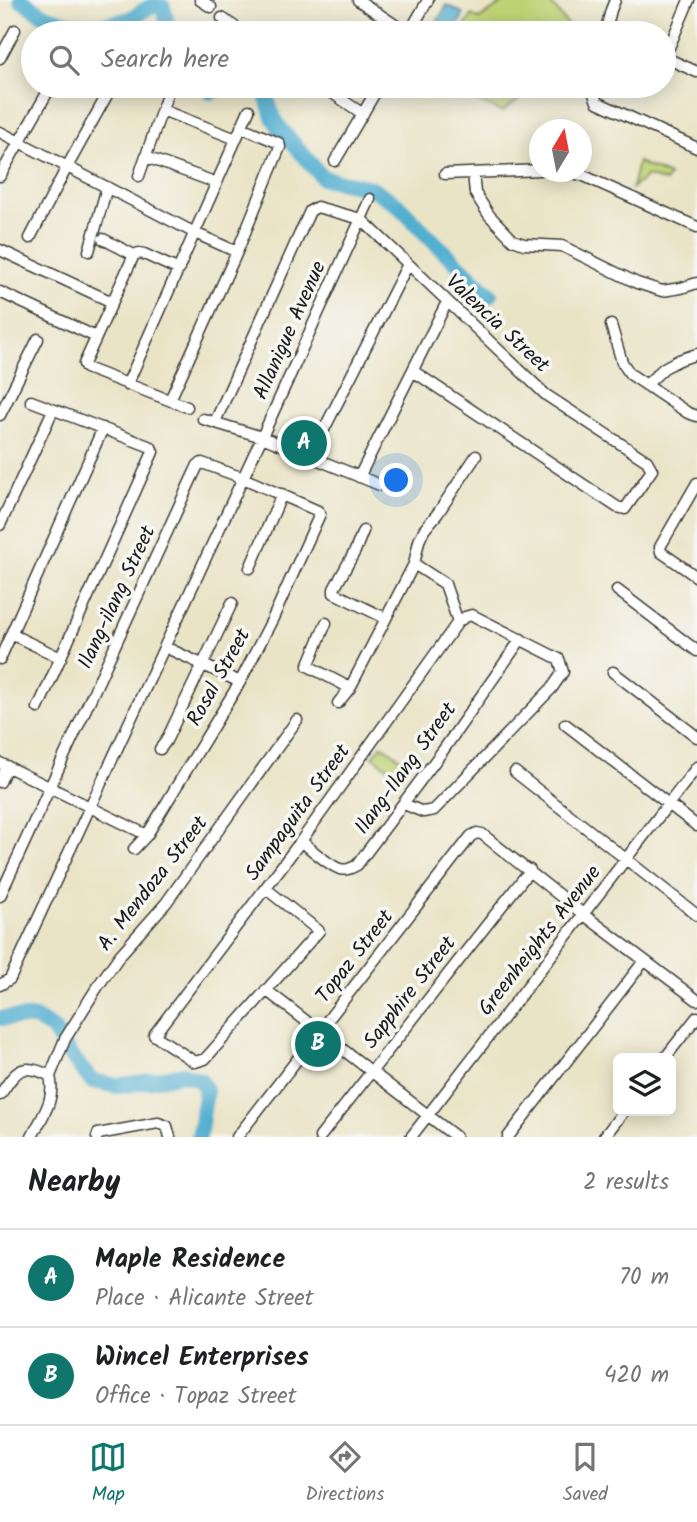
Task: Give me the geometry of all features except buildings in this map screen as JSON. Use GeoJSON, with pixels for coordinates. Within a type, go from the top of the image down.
{"type":"FeatureCollection","features":[{"type":"Feature","properties":{"kind":"street"},"geometry":{"type":"LineString","coordinates":[[200,0],[211,7]]}},
{"type":"Feature","properties":{"kind":"street"},"geometry":{"type":"LineString","coordinates":[[358,0],[390,21]]}},
{"type":"Feature","properties":{"kind":"street"},"geometry":{"type":"LineString","coordinates":[[415,21],[428,0]]}},
{"type":"Feature","properties":{"kind":"street"},"geometry":{"type":"LineString","coordinates":[[611,21],[615,0]]}},
{"type":"Feature","properties":{"kind":"street"},"geometry":{"type":"LineString","coordinates":[[676,30],[689,0]]}},
{"type":"Feature","properties":{"kind":"street"},"geometry":{"type":"LineString","coordinates":[[222,18],[226,21]]}},
{"type":"Feature","properties":{"kind":"street"},"geometry":{"type":"LineString","coordinates":[[0,58],[15,30]]}},
{"type":"Feature","properties":{"kind":"street"},"geometry":{"type":"LineString","coordinates":[[676,62],[697,72]]}},
{"type":"Feature","properties":{"kind":"street"},"geometry":{"type":"LineString","coordinates":[[0,176],[44,98]]}},
{"type":"Feature","properties":{"kind":"street"},"geometry":{"type":"LineString","coordinates":[[30,238],[105,98]]}},
{"type":"Feature","properties":{"kind":"street"},"geometry":{"type":"LineString","coordinates":[[139,176],[166,98]]}},
{"type":"Feature","properties":{"kind":"street"},"geometry":{"type":"LineString","coordinates":[[340,98],[363,114]]}},
{"type":"Feature","properties":{"kind":"street"},"geometry":{"type":"LineString","coordinates":[[335,161],[372,98]]}},
{"type":"Feature","properties":{"kind":"street"},"geometry":{"type":"LineString","coordinates":[[596,98],[597,102],[697,148]]}},
{"type":"Feature","properties":{"kind":"street"},"geometry":{"type":"LineString","coordinates":[[162,110],[236,139]]}},
{"type":"Feature","properties":{"kind":"street"},"geometry":{"type":"LineString","coordinates":[[127,384],[248,110]]}},
{"type":"Feature","properties":{"kind":"street"},"geometry":{"type":"LineString","coordinates":[[170,400],[237,252],[280,147],[279,142],[241,127]]}},
{"type":"Feature","properties":{"kind":"street"},"geometry":{"type":"LineString","coordinates":[[0,132],[237,252]]}},
{"type":"Feature","properties":{"kind":"street"},"geometry":{"type":"LineString","coordinates":[[146,157],[217,183]]}},
{"type":"Feature","properties":{"kind":"street"},"geometry":{"type":"LineString","coordinates":[[445,174],[529,170]]}},
{"type":"Feature","properties":{"kind":"street"},"geometry":{"type":"LineString","coordinates":[[473,173],[475,193],[489,215],[513,240],[524,244],[562,246],[637,284],[662,291],[697,283]]}},
{"type":"Feature","properties":{"kind":"street"},"geometry":{"type":"LineString","coordinates":[[592,180],[697,227]]}},
{"type":"Feature","properties":{"kind":"street"},"geometry":{"type":"LineString","coordinates":[[89,251],[107,187]]}},
{"type":"Feature","properties":{"kind":"street","name":"Allanigue Avenue"},"geometry":{"type":"LineString","coordinates":[[243,478],[370,199]]}},
{"type":"Feature","properties":{"kind":"street","name":"Valencia Street"},"geometry":{"type":"LineString","coordinates":[[215,422],[310,211],[317,207],[361,219],[546,395],[647,461],[652,470],[625,509],[617,507],[412,371]]}},
{"type":"Feature","properties":{"kind":"street"},"geometry":{"type":"LineString","coordinates":[[103,239],[134,255],[144,254],[179,270]]}},
{"type":"Feature","properties":{"kind":"street"},"geometry":{"type":"LineString","coordinates":[[0,250],[112,302]]}},
{"type":"Feature","properties":{"kind":"street"},"geometry":{"type":"LineString","coordinates":[[134,255],[84,365],[187,407]]}},
{"type":"Feature","properties":{"kind":"street"},"geometry":{"type":"LineString","coordinates":[[310,457],[408,264]]}},
{"type":"Feature","properties":{"kind":"street"},"geometry":{"type":"LineString","coordinates":[[0,292],[96,337]]}},
{"type":"Feature","properties":{"kind":"street"},"geometry":{"type":"LineString","coordinates":[[359,477],[447,302]]}},
{"type":"Feature","properties":{"kind":"street"},"geometry":{"type":"LineString","coordinates":[[611,325],[622,362],[630,374],[688,413],[697,416]]}},
{"type":"Feature","properties":{"kind":"street"},"geometry":{"type":"LineString","coordinates":[[0,415],[38,339]]}},
{"type":"Feature","properties":{"kind":"street"},"geometry":{"type":"LineString","coordinates":[[646,385],[664,368],[697,354]]}},
{"type":"Feature","properties":{"kind":"street"},"geometry":{"type":"LineString","coordinates":[[31,401],[151,447],[153,452],[38,708]]}},
{"type":"Feature","properties":{"kind":"street"},"geometry":{"type":"LineString","coordinates":[[0,524],[53,410]]}},
{"type":"Feature","properties":{"kind":"street"},"geometry":{"type":"LineString","coordinates":[[204,419],[262,438],[380,485]]}},
{"type":"Feature","properties":{"kind":"street"},"geometry":{"type":"LineString","coordinates":[[0,659],[103,428]]}},
{"type":"Feature","properties":{"kind":"street"},"geometry":{"type":"LineString","coordinates":[[338,703],[350,688],[414,564],[424,530],[476,456]]}},
{"type":"Feature","properties":{"kind":"street","name":"Ilang-ilang Street"},"geometry":{"type":"LineString","coordinates":[[49,788],[198,465],[202,463],[243,478]]}},
{"type":"Feature","properties":{"kind":"street"},"geometry":{"type":"LineString","coordinates":[[0,985],[10,979],[243,478],[282,495],[250,568]]}},
{"type":"Feature","properties":{"kind":"street"},"geometry":{"type":"LineString","coordinates":[[697,483],[660,547],[662,552],[697,577]]}},
{"type":"Feature","properties":{"kind":"street","name":"Rosal Street"},"geometry":{"type":"LineString","coordinates":[[134,849],[147,835],[240,682],[273,618],[320,514],[318,510],[282,495]]}},
{"type":"Feature","properties":{"kind":"street"},"geometry":{"type":"LineString","coordinates":[[363,531],[334,593],[385,618]]}},
{"type":"Feature","properties":{"kind":"street"},"geometry":{"type":"LineString","coordinates":[[414,564],[445,584],[458,622]]}},
{"type":"Feature","properties":{"kind":"street"},"geometry":{"type":"LineString","coordinates":[[617,590],[697,651]]}},
{"type":"Feature","properties":{"kind":"street"},"geometry":{"type":"LineString","coordinates":[[160,749],[232,603]]}},
{"type":"Feature","properties":{"kind":"street","name":"Sampaguita Street"},"geometry":{"type":"LineString","coordinates":[[266,990],[205,1059],[195,1062],[154,1035],[301,841],[458,622],[472,615],[521,639]]}},
{"type":"Feature","properties":{"kind":"street"},"geometry":{"type":"LineString","coordinates":[[326,624],[308,666],[350,688]]}},
{"type":"Feature","properties":{"kind":"street"},"geometry":{"type":"LineString","coordinates":[[11,634],[61,658]]}},
{"type":"Feature","properties":{"kind":"street"},"geometry":{"type":"LineString","coordinates":[[404,804],[424,811],[434,810],[552,688],[563,673],[559,659],[521,639]]}},
{"type":"Feature","properties":{"kind":"street","name":"Ilang-Ilang Street"},"geometry":{"type":"LineString","coordinates":[[301,841],[342,870],[357,865],[404,804],[521,639]]}},
{"type":"Feature","properties":{"kind":"street"},"geometry":{"type":"LineString","coordinates":[[165,647],[240,682]]}},
{"type":"Feature","properties":{"kind":"street"},"geometry":{"type":"LineString","coordinates":[[613,672],[697,737]]}},
{"type":"Feature","properties":{"kind":"street","name":"A. Mendoza Street"},"geometry":{"type":"LineString","coordinates":[[32,1137],[51,1099],[50,1076],[64,1042],[98,986],[120,955],[166,903],[297,720]]}},
{"type":"Feature","properties":{"kind":"street"},"geometry":{"type":"LineString","coordinates":[[565,724],[697,826]]}},
{"type":"Feature","properties":{"kind":"street"},"geometry":{"type":"LineString","coordinates":[[0,782],[4,765],[147,835]]}},
{"type":"Feature","properties":{"kind":"street","name":"Greenheights Avenue"},"geometry":{"type":"LineString","coordinates":[[411,1137],[697,767]]}},
{"type":"Feature","properties":{"kind":"street"},"geometry":{"type":"LineString","coordinates":[[515,772],[697,915]]}},
{"type":"Feature","properties":{"kind":"street"},"geometry":{"type":"LineString","coordinates":[[0,896],[49,788]]}},
{"type":"Feature","properties":{"kind":"street","name":"Topaz Street"},"geometry":{"type":"LineString","coordinates":[[237,1137],[471,836],[482,834],[530,870]]}},
{"type":"Feature","properties":{"kind":"street"},"geometry":{"type":"LineString","coordinates":[[530,870],[583,914],[697,1000]]}},
{"type":"Feature","properties":{"kind":"street","name":"Sapphire Street"},"geometry":{"type":"LineString","coordinates":[[320,1137],[530,870]]}},
{"type":"Feature","properties":{"kind":"street"},"geometry":{"type":"LineString","coordinates":[[265,888],[319,931],[266,990],[456,1137]]}},
{"type":"Feature","properties":{"kind":"street"},"geometry":{"type":"LineString","coordinates":[[508,1137],[644,961]]}},
{"type":"Feature","properties":{"kind":"street"},"geometry":{"type":"LineString","coordinates":[[669,1053],[697,1017]]}},
{"type":"Feature","properties":{"kind":"street"},"geometry":{"type":"LineString","coordinates":[[0,1095],[14,1074],[22,1069],[30,1068],[50,1076]]}},
{"type":"Feature","properties":{"kind":"street"},"geometry":{"type":"LineString","coordinates":[[604,1137],[620,1116]]}},
{"type":"Feature","properties":{"kind":"street"},"geometry":{"type":"LineString","coordinates":[[97,1137],[98,1134],[158,1123],[167,1126],[170,1137]]}},
{"type":"Feature","properties":{"kind":"green space"},"geometry":{"type":"Polygon","coordinates":[[[507,0],[548,0],[565,21],[468,21],[472,15],[479,19],[507,0]]]}},
{"type":"Feature","properties":{"kind":"green space"},"geometry":{"type":"Polygon","coordinates":[[[470,98],[521,98],[502,112],[470,98]]]}},
{"type":"Feature","properties":{"kind":"green space"},"geometry":{"type":"Polygon","coordinates":[[[638,162],[669,176],[665,182],[647,176],[632,188],[638,162]]]}},
{"type":"Feature","properties":{"kind":"green space"},"geometry":{"type":"Polygon","coordinates":[[[382,745],[410,765],[401,777],[373,756],[382,745]]]}},
{"type":"Feature","properties":{"kind":"water"},"geometry":{"type":"Polygon","coordinates":[[[447,5],[464,14],[460,21],[437,21],[447,5]]]}},
{"type":"Feature","properties":{"kind":"waterway"},"geometry":{"type":"LineString","coordinates":[[21,0],[60,21]]}},
{"type":"Feature","properties":{"kind":"waterway"},"geometry":{"type":"LineString","coordinates":[[123,21],[152,6],[163,7],[167,21]]}},
{"type":"Feature","properties":{"kind":"waterway"},"geometry":{"type":"LineString","coordinates":[[267,98],[279,127],[323,178],[372,188],[398,205],[490,295]]}},
{"type":"Feature","properties":{"kind":"waterway"},"geometry":{"type":"LineString","coordinates":[[0,1018],[35,1018],[53,1029],[72,1058],[92,1081],[117,1086],[183,1074],[200,1080],[206,1090],[199,1137]]}},
{"type":"Feature","properties":{"kind":"place","name":"Maple Residence"},"geometry":{"type":"Point","coordinates":[304,443]}},
{"type":"Feature","properties":{"kind":"place","name":"Wincel Enterprises"},"geometry":{"type":"Point","coordinates":[318,1044]}}]}
